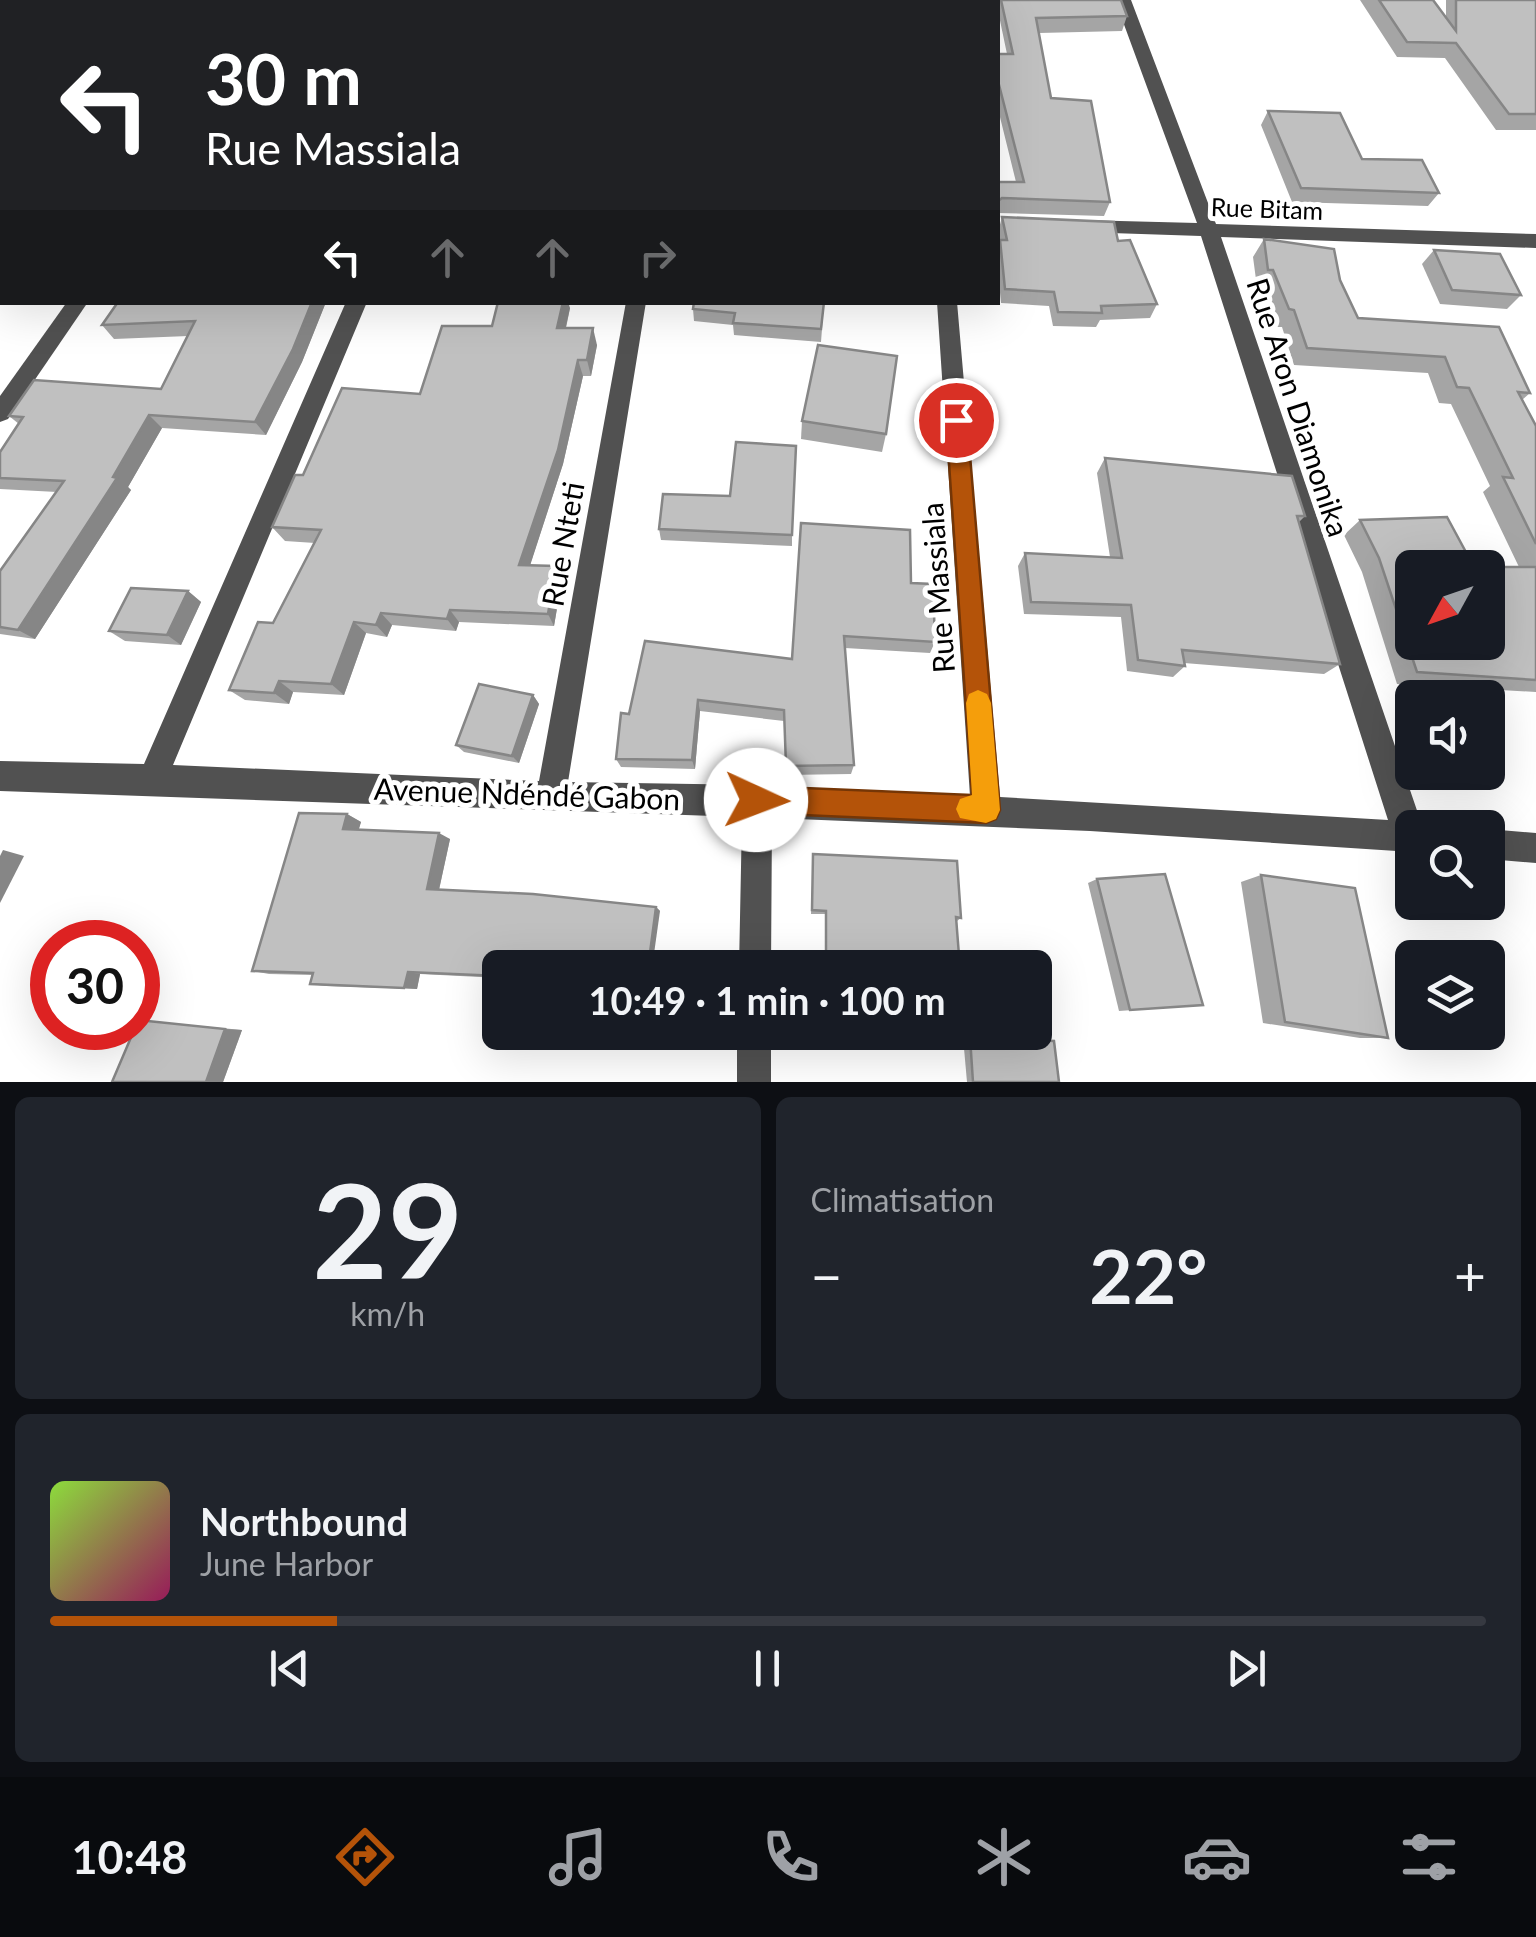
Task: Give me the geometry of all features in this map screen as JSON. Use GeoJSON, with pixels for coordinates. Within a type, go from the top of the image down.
{"type":"FeatureCollection","features":[{"type":"Feature","properties":{"kind":"street","name":"Rue Aron Diamonika"},"geometry":{"type":"LineString","coordinates":[[1123,0],[1209,231],[1401,810]]}},
{"type":"Feature","properties":{"kind":"street","name":"Rue Bitam"},"geometry":{"type":"LineString","coordinates":[[1055,225],[1536,241]]}},
{"type":"Feature","properties":{"kind":"street"},"geometry":{"type":"LineString","coordinates":[[0,413],[76,305]]}},
{"type":"Feature","properties":{"kind":"street"},"geometry":{"type":"LineString","coordinates":[[153,777],[356,305]]}},
{"type":"Feature","properties":{"kind":"street","name":"Rue Nteti"},"geometry":{"type":"LineString","coordinates":[[551,796],[635,305]]}},
{"type":"Feature","properties":{"kind":"street","name":"Rue Massiala"},"geometry":{"type":"LineString","coordinates":[[948,305],[986,810]]}},
{"type":"Feature","properties":{"kind":"street","name":"Avenue Ndéndé Gabon"},"geometry":{"type":"LineString","coordinates":[[0,776],[153,777],[551,796],[756,800],[1395,835]]}},
{"type":"Feature","properties":{"kind":"street"},"geometry":{"type":"LineString","coordinates":[[755,950],[756,800]]}},
{"type":"Feature","properties":{"kind":"street"},"geometry":{"type":"LineString","coordinates":[[1505,845],[1536,848]]}},
{"type":"Feature","properties":{"kind":"street"},"geometry":{"type":"LineString","coordinates":[[754,1050],[754,1082]]}},
{"type":"Feature","properties":{"kind":"building"},"geometry":{"type":"Polygon","coordinates":[[[1001,0],[1121,0],[1127,16],[1036,18],[1051,98],[1091,101],[1110,202],[1000,200],[1000,182],[1024,182],[1000,89],[1000,54],[1013,54],[1001,0]]]}},
{"type":"Feature","properties":{"kind":"building"},"geometry":{"type":"Polygon","coordinates":[[[1379,0],[1433,0],[1456,31],[1456,0],[1536,0],[1536,114],[1509,114],[1456,43],[1407,42],[1379,0]]]}},
{"type":"Feature","properties":{"kind":"building"},"geometry":{"type":"Polygon","coordinates":[[[1268,111],[1340,113],[1362,159],[1422,160],[1439,193],[1301,188],[1268,111]]]}},
{"type":"Feature","properties":{"kind":"building"},"geometry":{"type":"Polygon","coordinates":[[[1002,217],[1114,222],[1118,241],[1130,240],[1157,304],[1101,306],[1102,313],[1058,312],[1054,292],[1005,289],[1000,240],[1007,240],[1002,217]]]}},
{"type":"Feature","properties":{"kind":"building"},"geometry":{"type":"Polygon","coordinates":[[[1264,239],[1334,249],[1340,280],[1358,318],[1499,327],[1530,393],[1518,392],[1536,426],[1536,544],[1503,477],[1513,478],[1469,388],[1457,387],[1445,357],[1307,348],[1294,310],[1289,309],[1273,270],[1268,270],[1264,239]]]}},
{"type":"Feature","properties":{"kind":"building"},"geometry":{"type":"Polygon","coordinates":[[[1434,250],[1500,254],[1521,295],[1452,290],[1434,250]]]}},
{"type":"Feature","properties":{"kind":"building"},"geometry":{"type":"Polygon","coordinates":[[[116,305],[311,305],[255,422],[149,415],[113,477],[117,478],[18,630],[0,627],[0,571],[64,481],[0,478],[0,452],[23,417],[9,416],[34,380],[161,389],[195,321],[102,325],[116,305]]]}},
{"type":"Feature","properties":{"kind":"building"},"geometry":{"type":"Polygon","coordinates":[[[497,305],[562,305],[557,328],[593,328],[587,360],[578,360],[558,450],[519,565],[556,566],[548,614],[450,610],[447,619],[381,613],[376,625],[354,622],[331,684],[279,681],[274,693],[229,690],[258,622],[273,623],[321,530],[272,527],[295,475],[303,475],[342,388],[420,394],[442,326],[492,326],[497,305]]]}},
{"type":"Feature","properties":{"kind":"building"},"geometry":{"type":"Polygon","coordinates":[[[694,305],[824,305],[821,329],[733,323],[735,313],[693,309],[694,305]]]}},
{"type":"Feature","properties":{"kind":"building"},"geometry":{"type":"Polygon","coordinates":[[[818,345],[897,356],[886,434],[802,421],[818,345]]]}},
{"type":"Feature","properties":{"kind":"building"},"geometry":{"type":"Polygon","coordinates":[[[736,442],[796,446],[792,535],[659,529],[663,494],[730,496],[736,442]]]}},
{"type":"Feature","properties":{"kind":"building"},"geometry":{"type":"Polygon","coordinates":[[[1105,458],[1292,476],[1305,516],[1297,516],[1340,664],[1182,650],[1185,666],[1138,660],[1131,605],[1031,602],[1025,553],[1122,558],[1105,458]]]}},
{"type":"Feature","properties":{"kind":"building"},"geometry":{"type":"Polygon","coordinates":[[[1447,517],[1465,550],[1395,550],[1395,606],[1379,558],[1360,520],[1447,517]]]}},
{"type":"Feature","properties":{"kind":"building"},"geometry":{"type":"Polygon","coordinates":[[[801,523],[910,530],[911,583],[933,584],[935,642],[844,636],[854,765],[786,766],[784,710],[698,700],[692,760],[616,759],[621,713],[629,714],[645,641],[792,659],[801,523]]]}},
{"type":"Feature","properties":{"kind":"building"},"geometry":{"type":"Polygon","coordinates":[[[1505,567],[1536,567],[1536,680],[1417,672],[1413,660],[1505,660],[1505,567]]]}},
{"type":"Feature","properties":{"kind":"building"},"geometry":{"type":"Polygon","coordinates":[[[131,588],[188,591],[167,635],[109,631],[131,588]]]}},
{"type":"Feature","properties":{"kind":"building"},"geometry":{"type":"Polygon","coordinates":[[[479,684],[533,695],[512,756],[456,745],[479,684]]]}},
{"type":"Feature","properties":{"kind":"building"},"geometry":{"type":"Polygon","coordinates":[[[299,813],[347,814],[343,829],[439,833],[427,889],[533,894],[656,907],[650,950],[482,950],[482,975],[408,972],[404,988],[310,984],[313,973],[252,971],[299,813]]]}},
{"type":"Feature","properties":{"kind":"building"},"geometry":{"type":"Polygon","coordinates":[[[813,854],[957,861],[959,950],[826,950],[826,911],[812,910],[813,854]]]}},
{"type":"Feature","properties":{"kind":"building"},"geometry":{"type":"Polygon","coordinates":[[[1165,874],[1203,1005],[1130,1010],[1097,879],[1165,874]]]}},
{"type":"Feature","properties":{"kind":"building"},"geometry":{"type":"Polygon","coordinates":[[[1261,875],[1355,888],[1388,1038],[1285,1022],[1261,875]]]}},
{"type":"Feature","properties":{"kind":"building"},"geometry":{"type":"Polygon","coordinates":[[[160,1022],[225,1029],[206,1082],[112,1082],[126,1050],[160,1050],[160,1022]]]}},
{"type":"Feature","properties":{"kind":"building"},"geometry":{"type":"Polygon","coordinates":[[[1054,1041],[1059,1082],[973,1082],[971,1050],[1052,1050],[1054,1041]]]}},
{"type":"Feature","properties":{"kind":"slow traffic"},"geometry":{"type":"LineString","coordinates":[[969,809],[986,810],[978,703]]}},
{"type":"Feature","properties":{"kind":"route"},"geometry":{"type":"LineString","coordinates":[[756,800],[986,810],[956,420]]}}]}
